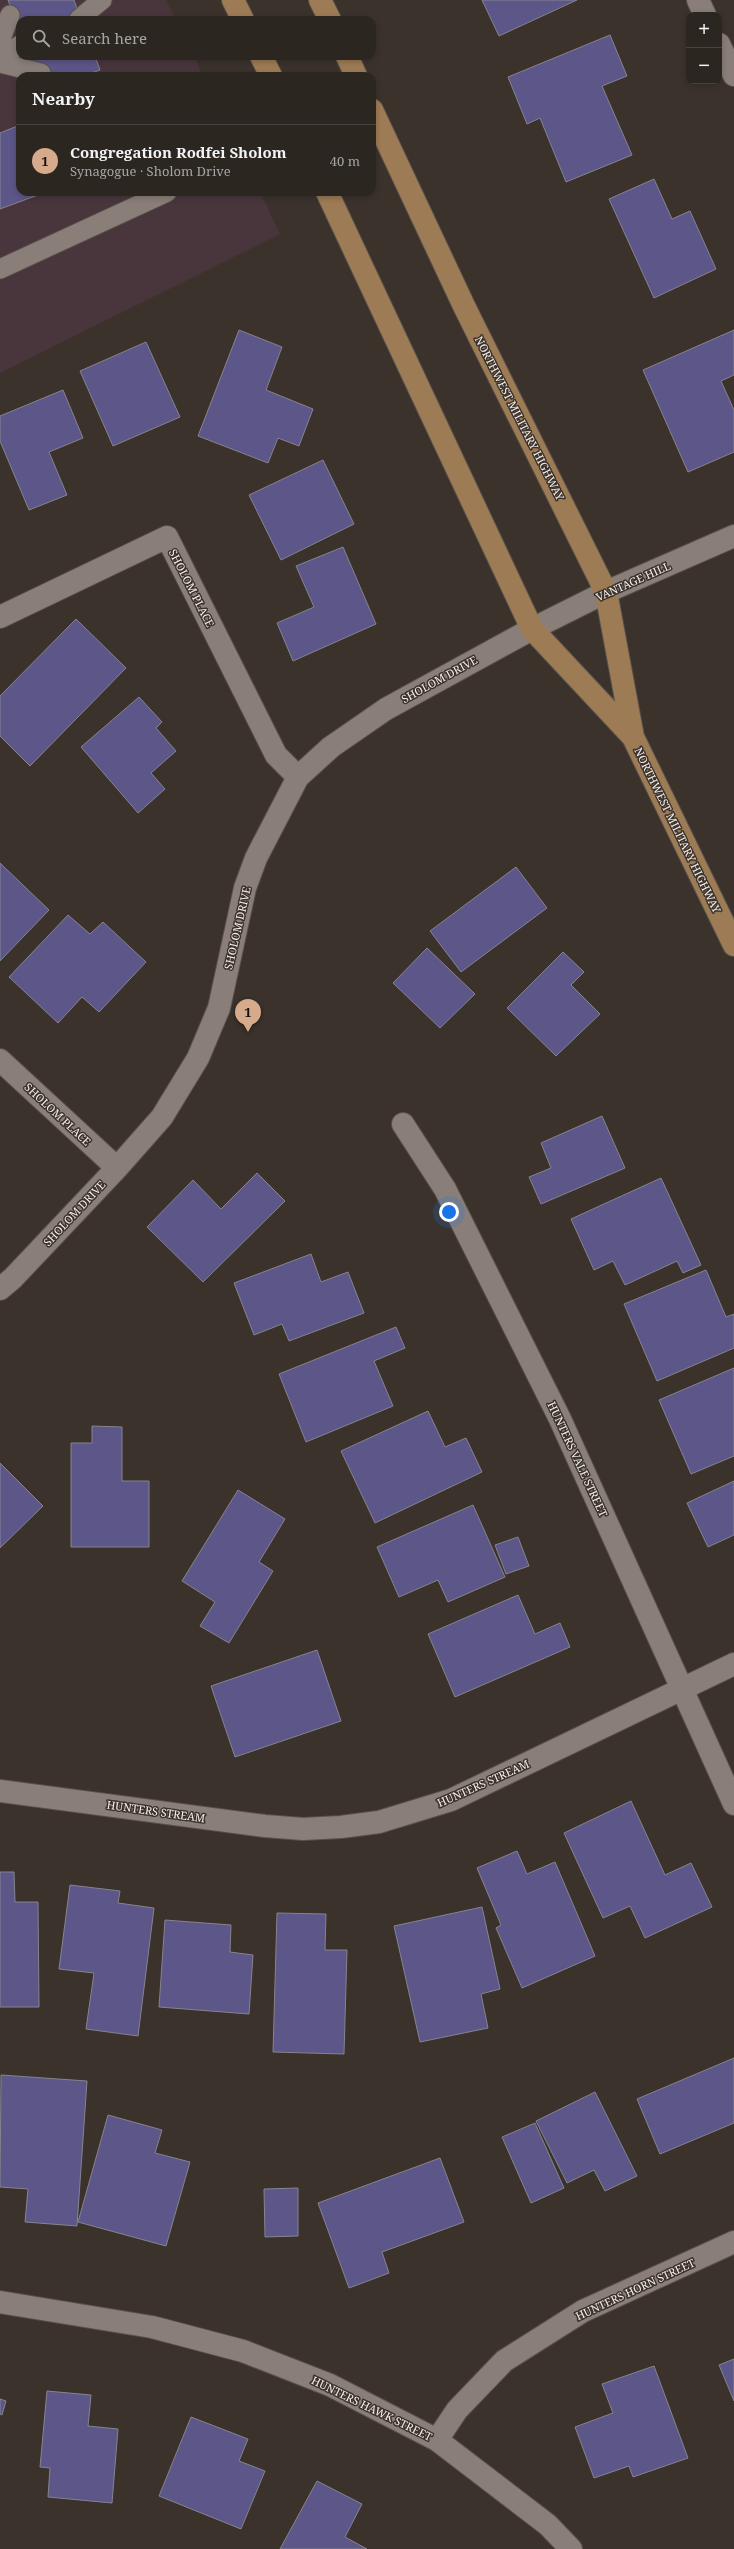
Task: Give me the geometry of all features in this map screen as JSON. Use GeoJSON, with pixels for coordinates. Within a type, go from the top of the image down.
{"type":"FeatureCollection","features":[{"type":"Feature","properties":{"kind":"main road"},"geometry":{"type":"LineString","coordinates":[[233,0],[241,16]]}},
{"type":"Feature","properties":{"kind":"main road"},"geometry":{"type":"LineString","coordinates":[[320,0],[328,16]]}},
{"type":"Feature","properties":{"kind":"main road"},"geometry":{"type":"LineString","coordinates":[[263,60],[269,72]]}},
{"type":"Feature","properties":{"kind":"main road"},"geometry":{"type":"LineString","coordinates":[[349,60],[354,72]]}},
{"type":"Feature","properties":{"kind":"main road","name":"NORTHWEST MILITARY HIGHWAY"},"geometry":{"type":"LineString","coordinates":[[376,119],[464,306],[606,592],[633,737],[734,945]]}},
{"type":"Feature","properties":{"kind":"main road","name":"NORTHWEST MILITARY HIGHWAY"},"geometry":{"type":"LineString","coordinates":[[329,196],[532,629],[633,737]]}},
{"type":"Feature","properties":{"kind":"street"},"geometry":{"type":"LineString","coordinates":[[698,0],[704,12]]}},
{"type":"Feature","properties":{"kind":"street"},"geometry":{"type":"LineString","coordinates":[[721,48],[734,75]]}},
{"type":"Feature","properties":{"kind":"street","name":"VANTAGE HILL"},"geometry":{"type":"LineString","coordinates":[[532,629],[606,592],[734,536]]}},
{"type":"Feature","properties":{"kind":"street","name":"SHOLOM PLACE"},"geometry":{"type":"LineString","coordinates":[[0,617],[167,537],[276,755],[298,777]]}},
{"type":"Feature","properties":{"kind":"street","name":"SHOLOM DRIVE"},"geometry":{"type":"LineString","coordinates":[[0,1289],[13,1278],[117,1168],[162,1117],[198,1058],[220,1008],[245,888],[256,858],[298,777],[331,747],[386,709],[532,629]]}},
{"type":"Feature","properties":{"kind":"street","name":"SHOLOM PLACE"},"geometry":{"type":"LineString","coordinates":[[0,1060],[117,1168]]}},
{"type":"Feature","properties":{"kind":"street","name":"HUNTERS VALE STREET"},"geometry":{"type":"LineString","coordinates":[[403,1124],[445,1189],[560,1419],[734,1804]]}},
{"type":"Feature","properties":{"kind":"street","name":"HUNTERS STREAM"},"geometry":{"type":"LineString","coordinates":[[0,1791],[265,1826],[318,1828],[379,1822],[451,1800],[683,1690],[734,1664]]}},
{"type":"Feature","properties":{"kind":"street","name":"HUNTERS HORN STREET"},"geometry":{"type":"LineString","coordinates":[[437,2440],[456,2410],[504,2361],[583,2312],[734,2242]]}},
{"type":"Feature","properties":{"kind":"street","name":"HUNTERS HAWK STREET"},"geometry":{"type":"LineString","coordinates":[[0,2302],[152,2327],[243,2351],[330,2385],[437,2440],[548,2525],[571,2549]]}},
{"type":"Feature","properties":{"kind":"lane"},"geometry":{"type":"LineString","coordinates":[[82,16],[102,0]]}},
{"type":"Feature","properties":{"kind":"lane"},"geometry":{"type":"LineString","coordinates":[[102,16],[108,0]]}},
{"type":"Feature","properties":{"kind":"lane"},"geometry":{"type":"LineString","coordinates":[[0,41],[10,15]]}},
{"type":"Feature","properties":{"kind":"lane"},"geometry":{"type":"LineString","coordinates":[[0,57],[16,47]]}},
{"type":"Feature","properties":{"kind":"lane"},"geometry":{"type":"LineString","coordinates":[[0,63],[37,72]]}},
{"type":"Feature","properties":{"kind":"lane"},"geometry":{"type":"LineString","coordinates":[[0,269],[158,196]]}},
{"type":"Feature","properties":{"kind":"shaded area"},"geometry":{"type":"Polygon","coordinates":[[[0,0],[166,0],[174,16],[16,16],[16,60],[196,60],[201,72],[16,72],[16,196],[262,196],[280,234],[0,373],[0,0]]]}},
{"type":"Feature","properties":{"kind":"building"},"geometry":{"type":"Polygon","coordinates":[[[8,0],[74,0],[80,16],[16,16],[16,21],[8,0]]]}},
{"type":"Feature","properties":{"kind":"building"},"geometry":{"type":"Polygon","coordinates":[[[482,0],[577,0],[499,36],[482,0]]]}},
{"type":"Feature","properties":{"kind":"building"},"geometry":{"type":"Polygon","coordinates":[[[610,35],[627,76],[602,86],[632,155],[566,182],[540,118],[527,124],[508,77],[610,35]]]}},
{"type":"Feature","properties":{"kind":"building"},"geometry":{"type":"Polygon","coordinates":[[[30,60],[96,60],[100,70],[94,72],[35,72],[30,60]]]}},
{"type":"Feature","properties":{"kind":"building"},"geometry":{"type":"Polygon","coordinates":[[[16,127],[16,196],[35,196],[0,209],[0,133],[16,127]]]}},
{"type":"Feature","properties":{"kind":"building"},"geometry":{"type":"Polygon","coordinates":[[[654,179],[672,219],[690,211],[716,269],[654,298],[609,199],[654,179]]]}},
{"type":"Feature","properties":{"kind":"building"},"geometry":{"type":"Polygon","coordinates":[[[239,330],[282,347],[266,390],[313,409],[299,446],[278,438],[268,463],[198,436],[239,330]]]}},
{"type":"Feature","properties":{"kind":"building"},"geometry":{"type":"Polygon","coordinates":[[[734,330],[734,375],[721,381],[734,410],[734,452],[688,472],[643,370],[734,330]]]}},
{"type":"Feature","properties":{"kind":"building"},"geometry":{"type":"Polygon","coordinates":[[[146,342],[180,417],[113,446],[80,371],[146,342]]]}},
{"type":"Feature","properties":{"kind":"building"},"geometry":{"type":"Polygon","coordinates":[[[63,390],[83,438],[49,452],[67,495],[29,510],[0,441],[0,416],[63,390]]]}},
{"type":"Feature","properties":{"kind":"building"},"geometry":{"type":"Polygon","coordinates":[[[323,460],[354,524],[281,560],[249,495],[323,460]]]}},
{"type":"Feature","properties":{"kind":"building"},"geometry":{"type":"Polygon","coordinates":[[[343,547],[376,624],[293,661],[277,623],[314,607],[296,566],[343,547]]]}},
{"type":"Feature","properties":{"kind":"building"},"geometry":{"type":"Polygon","coordinates":[[[76,619],[126,668],[30,766],[0,736],[0,696],[76,619]]]}},
{"type":"Feature","properties":{"kind":"building"},"geometry":{"type":"Polygon","coordinates":[[[139,697],[162,722],[156,728],[176,751],[151,773],[165,789],[138,813],[81,747],[139,697]]]}},
{"type":"Feature","properties":{"kind":"building"},"geometry":{"type":"Polygon","coordinates":[[[0,863],[49,910],[0,961],[0,863]]]}},
{"type":"Feature","properties":{"kind":"building"},"geometry":{"type":"Polygon","coordinates":[[[516,867],[547,908],[461,972],[430,931],[516,867]]]}},
{"type":"Feature","properties":{"kind":"building"},"geometry":{"type":"Polygon","coordinates":[[[68,915],[90,934],[103,922],[146,962],[99,1012],[82,997],[58,1023],[9,977],[68,915]]]}},
{"type":"Feature","properties":{"kind":"building"},"geometry":{"type":"Polygon","coordinates":[[[427,948],[475,994],[440,1028],[393,983],[427,948]]]}},
{"type":"Feature","properties":{"kind":"building"},"geometry":{"type":"Polygon","coordinates":[[[563,952],[584,972],[571,985],[600,1014],[556,1056],[507,1008],[563,952]]]}},
{"type":"Feature","properties":{"kind":"building"},"geometry":{"type":"Polygon","coordinates":[[[602,1116],[625,1168],[541,1204],[529,1177],[551,1168],[541,1143],[602,1116]]]}},
{"type":"Feature","properties":{"kind":"building"},"geometry":{"type":"Polygon","coordinates":[[[257,1173],[285,1201],[203,1282],[147,1227],[193,1180],[221,1209],[257,1173]]]}},
{"type":"Feature","properties":{"kind":"building"},"geometry":{"type":"Polygon","coordinates":[[[661,1178],[701,1265],[683,1273],[677,1261],[625,1285],[613,1261],[594,1270],[571,1219],[661,1178]]]}},
{"type":"Feature","properties":{"kind":"building"},"geometry":{"type":"Polygon","coordinates":[[[311,1254],[321,1282],[348,1272],[364,1313],[289,1341],[282,1324],[254,1335],[234,1283],[311,1254]]]}},
{"type":"Feature","properties":{"kind":"building"},"geometry":{"type":"Polygon","coordinates":[[[706,1270],[726,1317],[734,1314],[734,1348],[657,1381],[624,1304],[706,1270]]]}},
{"type":"Feature","properties":{"kind":"building"},"geometry":{"type":"Polygon","coordinates":[[[396,1327],[405,1348],[374,1361],[393,1406],[306,1442],[279,1374],[396,1327]]]}},
{"type":"Feature","properties":{"kind":"building"},"geometry":{"type":"Polygon","coordinates":[[[734,1368],[734,1456],[691,1474],[659,1400],[734,1368]]]}},
{"type":"Feature","properties":{"kind":"building"},"geometry":{"type":"Polygon","coordinates":[[[428,1411],[445,1447],[466,1438],[482,1472],[375,1523],[341,1451],[428,1411]]]}},
{"type":"Feature","properties":{"kind":"building"},"geometry":{"type":"Polygon","coordinates":[[[92,1426],[122,1427],[122,1481],[149,1481],[149,1547],[71,1547],[71,1443],[92,1443],[92,1426]]]}},
{"type":"Feature","properties":{"kind":"building"},"geometry":{"type":"Polygon","coordinates":[[[0,1463],[43,1506],[0,1548],[0,1463]]]}},
{"type":"Feature","properties":{"kind":"building"},"geometry":{"type":"Polygon","coordinates":[[[734,1481],[734,1535],[708,1547],[687,1503],[734,1481]]]}},
{"type":"Feature","properties":{"kind":"building"},"geometry":{"type":"Polygon","coordinates":[[[238,1490],[285,1519],[259,1562],[273,1571],[229,1643],[200,1626],[215,1602],[182,1581],[238,1490]]]}},
{"type":"Feature","properties":{"kind":"building"},"geometry":{"type":"Polygon","coordinates":[[[473,1505],[505,1577],[448,1602],[438,1580],[399,1597],[377,1547],[473,1505]]]}},
{"type":"Feature","properties":{"kind":"building"},"geometry":{"type":"Polygon","coordinates":[[[518,1537],[529,1566],[506,1574],[495,1545],[518,1537]]]}},
{"type":"Feature","properties":{"kind":"building"},"geometry":{"type":"Polygon","coordinates":[[[518,1595],[535,1634],[560,1623],[570,1647],[455,1697],[428,1634],[518,1595]]]}},
{"type":"Feature","properties":{"kind":"building"},"geometry":{"type":"Polygon","coordinates":[[[317,1650],[341,1721],[235,1757],[211,1686],[317,1650]]]}},
{"type":"Feature","properties":{"kind":"building"},"geometry":{"type":"Polygon","coordinates":[[[631,1801],[665,1875],[691,1863],[712,1907],[645,1938],[630,1906],[603,1918],[564,1833],[631,1801]]]}},
{"type":"Feature","properties":{"kind":"building"},"geometry":{"type":"Polygon","coordinates":[[[517,1851],[527,1874],[555,1862],[595,1956],[522,1988],[496,1928],[501,1925],[477,1868],[517,1851]]]}},
{"type":"Feature","properties":{"kind":"building"},"geometry":{"type":"Polygon","coordinates":[[[0,1872],[14,1872],[15,1902],[38,1902],[39,2007],[0,2007],[0,1872]]]}},
{"type":"Feature","properties":{"kind":"building"},"geometry":{"type":"Polygon","coordinates":[[[70,1885],[120,1891],[118,1903],[154,1908],[138,2036],[86,2029],[94,1973],[59,1969],[70,1885]]]}},
{"type":"Feature","properties":{"kind":"building"},"geometry":{"type":"Polygon","coordinates":[[[482,1907],[500,1989],[481,1994],[488,2028],[420,2042],[394,1926],[482,1907]]]}},
{"type":"Feature","properties":{"kind":"building"},"geometry":{"type":"Polygon","coordinates":[[[277,1913],[326,1914],[325,1950],[347,1950],[344,2054],[273,2052],[277,1913]]]}},
{"type":"Feature","properties":{"kind":"building"},"geometry":{"type":"Polygon","coordinates":[[[165,1920],[231,1925],[230,1952],[253,1955],[249,2014],[159,2007],[165,1920]]]}},
{"type":"Feature","properties":{"kind":"building"},"geometry":{"type":"Polygon","coordinates":[[[734,2058],[734,2123],[660,2154],[637,2099],[734,2058]]]}},
{"type":"Feature","properties":{"kind":"building"},"geometry":{"type":"Polygon","coordinates":[[[1,2075],[87,2081],[77,2226],[25,2222],[28,2189],[0,2187],[1,2075]]]}},
{"type":"Feature","properties":{"kind":"building"},"geometry":{"type":"Polygon","coordinates":[[[595,2092],[637,2176],[605,2191],[594,2170],[567,2183],[536,2121],[595,2092]]]}},
{"type":"Feature","properties":{"kind":"building"},"geometry":{"type":"Polygon","coordinates":[[[108,2115],[162,2130],[155,2153],[190,2162],[166,2246],[78,2222],[108,2115]]]}},
{"type":"Feature","properties":{"kind":"building"},"geometry":{"type":"Polygon","coordinates":[[[535,2123],[564,2188],[531,2203],[502,2137],[535,2123]]]}},
{"type":"Feature","properties":{"kind":"building"},"geometry":{"type":"Polygon","coordinates":[[[440,2158],[464,2222],[382,2252],[389,2273],[349,2288],[318,2203],[440,2158]]]}},
{"type":"Feature","properties":{"kind":"building"},"geometry":{"type":"Polygon","coordinates":[[[298,2188],[298,2236],[265,2237],[264,2189],[298,2188]]]}},
{"type":"Feature","properties":{"kind":"building"},"geometry":{"type":"Polygon","coordinates":[[[734,2359],[734,2401],[719,2365],[734,2359]]]}},
{"type":"Feature","properties":{"kind":"building"},"geometry":{"type":"Polygon","coordinates":[[[654,2366],[688,2458],[633,2477],[629,2466],[594,2478],[575,2427],[613,2413],[602,2384],[654,2366]]]}},
{"type":"Feature","properties":{"kind":"building"},"geometry":{"type":"Polygon","coordinates":[[[47,2391],[91,2395],[88,2426],[118,2429],[112,2503],[48,2497],[50,2468],[40,2467],[47,2391]]]}},
{"type":"Feature","properties":{"kind":"building"},"geometry":{"type":"Polygon","coordinates":[[[0,2399],[6,2401],[2,2415],[0,2414],[0,2399]]]}},
{"type":"Feature","properties":{"kind":"building"},"geometry":{"type":"Polygon","coordinates":[[[191,2417],[248,2439],[239,2461],[265,2471],[241,2529],[159,2496],[191,2417]]]}},
{"type":"Feature","properties":{"kind":"building"},"geometry":{"type":"Polygon","coordinates":[[[317,2481],[362,2504],[345,2537],[367,2549],[280,2549],[317,2481]]]}},
{"type":"Feature","properties":{"kind":"place","name":"Congregation Rodfei Sholom"},"geometry":{"type":"Point","coordinates":[248,1032]}}]}
